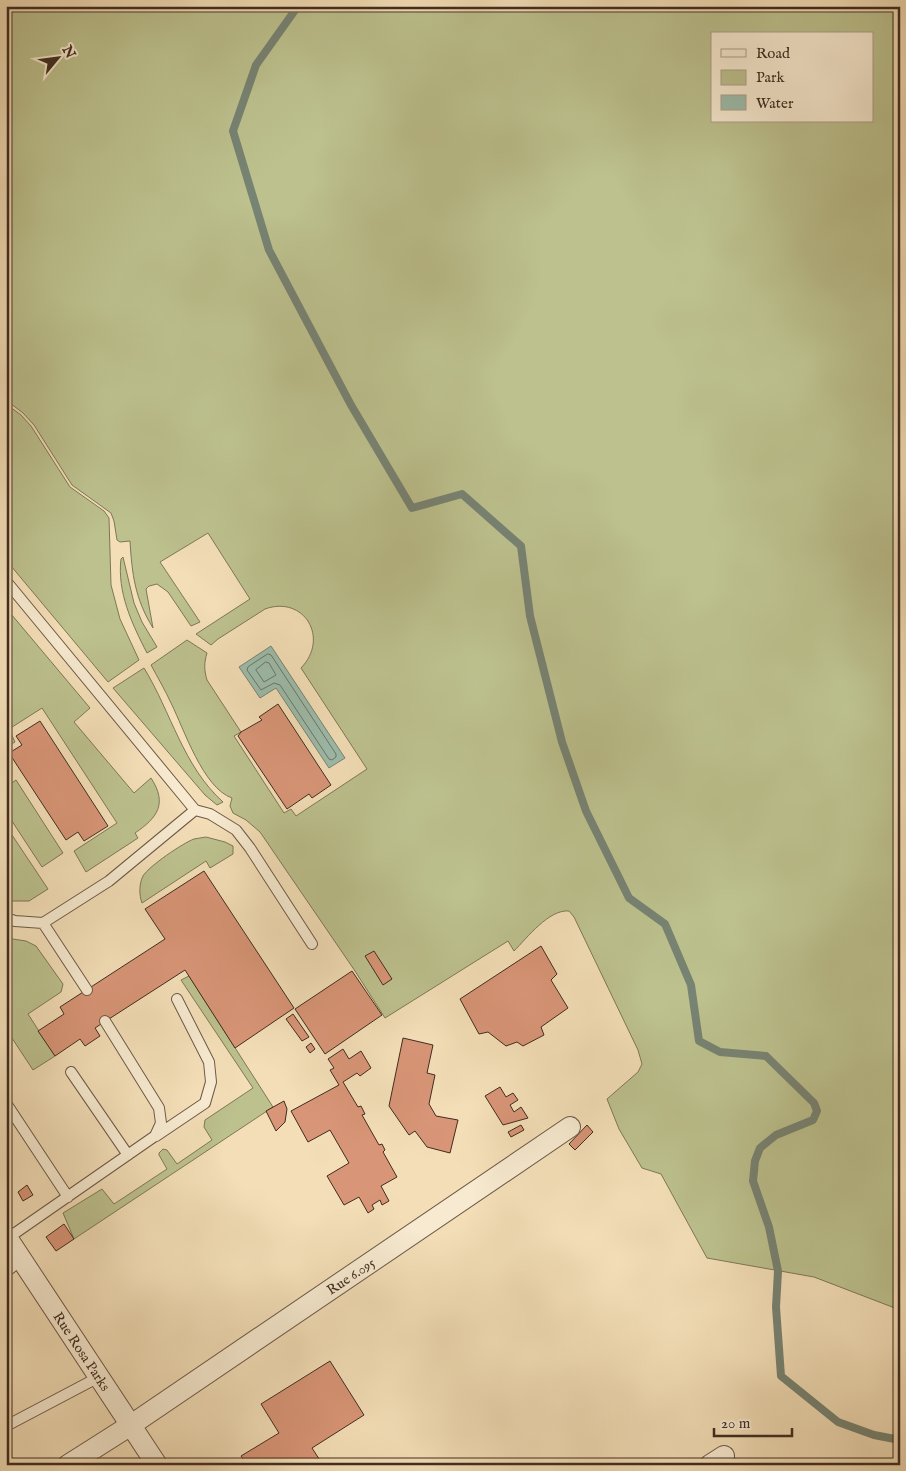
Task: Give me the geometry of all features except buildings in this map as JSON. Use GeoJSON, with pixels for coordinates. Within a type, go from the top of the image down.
{"type":"FeatureCollection","features":[{"type":"Feature","properties":{"kind":"street","name":"Rue 6.095"},"geometry":{"type":"LineString","coordinates":[[68,1465],[131,1425],[570,1127]]}},
{"type":"Feature","properties":{"kind":"street","name":"Rue Rosa Parks"},"geometry":{"type":"LineString","coordinates":[[7,1237],[157,1465]]}},
{"type":"Feature","properties":{"kind":"lane"},"geometry":{"type":"LineString","coordinates":[[6,581],[195,810],[210,814],[236,830],[250,848],[312,944]]}},
{"type":"Feature","properties":{"kind":"lane"},"geometry":{"type":"LineString","coordinates":[[6,918],[15,921],[43,923],[109,881],[195,810]]}},
{"type":"Feature","properties":{"kind":"lane"},"geometry":{"type":"LineString","coordinates":[[43,923],[87,990]]}},
{"type":"Feature","properties":{"kind":"lane"},"geometry":{"type":"LineString","coordinates":[[7,1237],[205,1103],[211,1082],[209,1062],[177,999]]}},
{"type":"Feature","properties":{"kind":"lane"},"geometry":{"type":"LineString","coordinates":[[105,1021],[159,1108],[161,1123],[156,1136]]}},
{"type":"Feature","properties":{"kind":"lane"},"geometry":{"type":"LineString","coordinates":[[72,1072],[128,1155]]}},
{"type":"Feature","properties":{"kind":"lane"},"geometry":{"type":"LineString","coordinates":[[6,1103],[68,1197]]}},
{"type":"Feature","properties":{"kind":"lane"},"geometry":{"type":"LineString","coordinates":[[6,1272],[22,1259]]}},
{"type":"Feature","properties":{"kind":"lane"},"geometry":{"type":"LineString","coordinates":[[6,1426],[100,1377]]}},
{"type":"Feature","properties":{"kind":"green space"},"geometry":{"type":"Polygon","coordinates":[[[8,6],[900,6],[900,1310],[814,1277],[707,1258],[661,1174],[642,1168],[619,1129],[607,1099],[638,1072],[642,1064],[638,1050],[574,917],[569,911],[561,912],[546,919],[514,951],[508,941],[385,1018],[260,832],[246,820],[233,813],[230,806],[232,798],[212,783],[203,770],[151,665],[187,640],[207,653],[205,673],[207,680],[241,732],[234,736],[284,813],[291,809],[296,816],[367,769],[301,668],[309,656],[313,644],[313,632],[308,622],[301,614],[291,608],[279,606],[265,609],[211,645],[196,634],[250,599],[208,533],[160,562],[200,622],[191,626],[168,592],[157,584],[146,589],[153,628],[138,596],[130,541],[120,542],[117,540],[111,513],[72,485],[34,425],[23,413],[6,400],[6,8],[8,6]]]}},
{"type":"Feature","properties":{"kind":"green space"},"geometry":{"type":"Polygon","coordinates":[[[6,404],[21,415],[31,426],[70,487],[104,511],[109,518],[111,585],[120,619],[139,660],[108,682],[6,560],[6,404]]]}},
{"type":"Feature","properties":{"kind":"green space"},"geometry":{"type":"Polygon","coordinates":[[[123,557],[134,603],[142,622],[157,647],[147,653],[131,619],[121,584],[120,571],[121,559],[123,557]]]}},
{"type":"Feature","properties":{"kind":"green space"},"geometry":{"type":"Polygon","coordinates":[[[6,608],[90,708],[74,722],[134,793],[151,778],[159,795],[158,810],[149,822],[135,833],[138,838],[86,872],[74,851],[117,823],[42,708],[9,729],[15,742],[6,747],[6,608]]]}},
{"type":"Feature","properties":{"kind":"green space"},"geometry":{"type":"Polygon","coordinates":[[[144,668],[198,772],[209,788],[223,802],[217,805],[205,795],[113,688],[144,668]]]}},
{"type":"Feature","properties":{"kind":"green space"},"geometry":{"type":"Polygon","coordinates":[[[16,780],[63,853],[42,867],[6,812],[6,787],[16,780]]]}},
{"type":"Feature","properties":{"kind":"green space"},"geometry":{"type":"Polygon","coordinates":[[[6,826],[48,889],[29,901],[12,901],[6,892],[6,826]]]}},
{"type":"Feature","properties":{"kind":"green space"},"geometry":{"type":"Polygon","coordinates":[[[206,837],[233,846],[233,854],[210,868],[206,861],[142,903],[140,886],[146,872],[182,845],[194,839],[206,837]]]}},
{"type":"Feature","properties":{"kind":"green space"},"geometry":{"type":"Polygon","coordinates":[[[6,938],[26,941],[36,946],[63,984],[61,992],[28,1014],[55,1056],[33,1070],[6,1029],[6,938]]]}},
{"type":"Feature","properties":{"kind":"green space"},"geometry":{"type":"Polygon","coordinates":[[[189,976],[273,1107],[74,1239],[63,1213],[102,1189],[114,1204],[167,1169],[159,1155],[163,1149],[167,1150],[177,1164],[212,1140],[204,1127],[205,1120],[253,1088],[181,980],[189,976]]]}},
{"type":"Feature","properties":{"kind":"water"},"geometry":{"type":"Polygon","coordinates":[[[271,646],[345,758],[329,768],[276,688],[260,698],[239,667],[271,646]]]}},
{"type":"Feature","properties":{"kind":"waterway"},"geometry":{"type":"LineString","coordinates":[[298,6],[256,65],[233,131],[269,250],[351,405],[412,508],[462,494],[521,546],[530,616],[562,742],[586,811],[629,898],[665,924],[691,985],[699,1041],[720,1052],[766,1056],[814,1103],[817,1111],[813,1120],[776,1135],[760,1148],[755,1161],[753,1181],[769,1227],[778,1271],[776,1307],[781,1376],[838,1422],[874,1435],[900,1440]]}}]}
